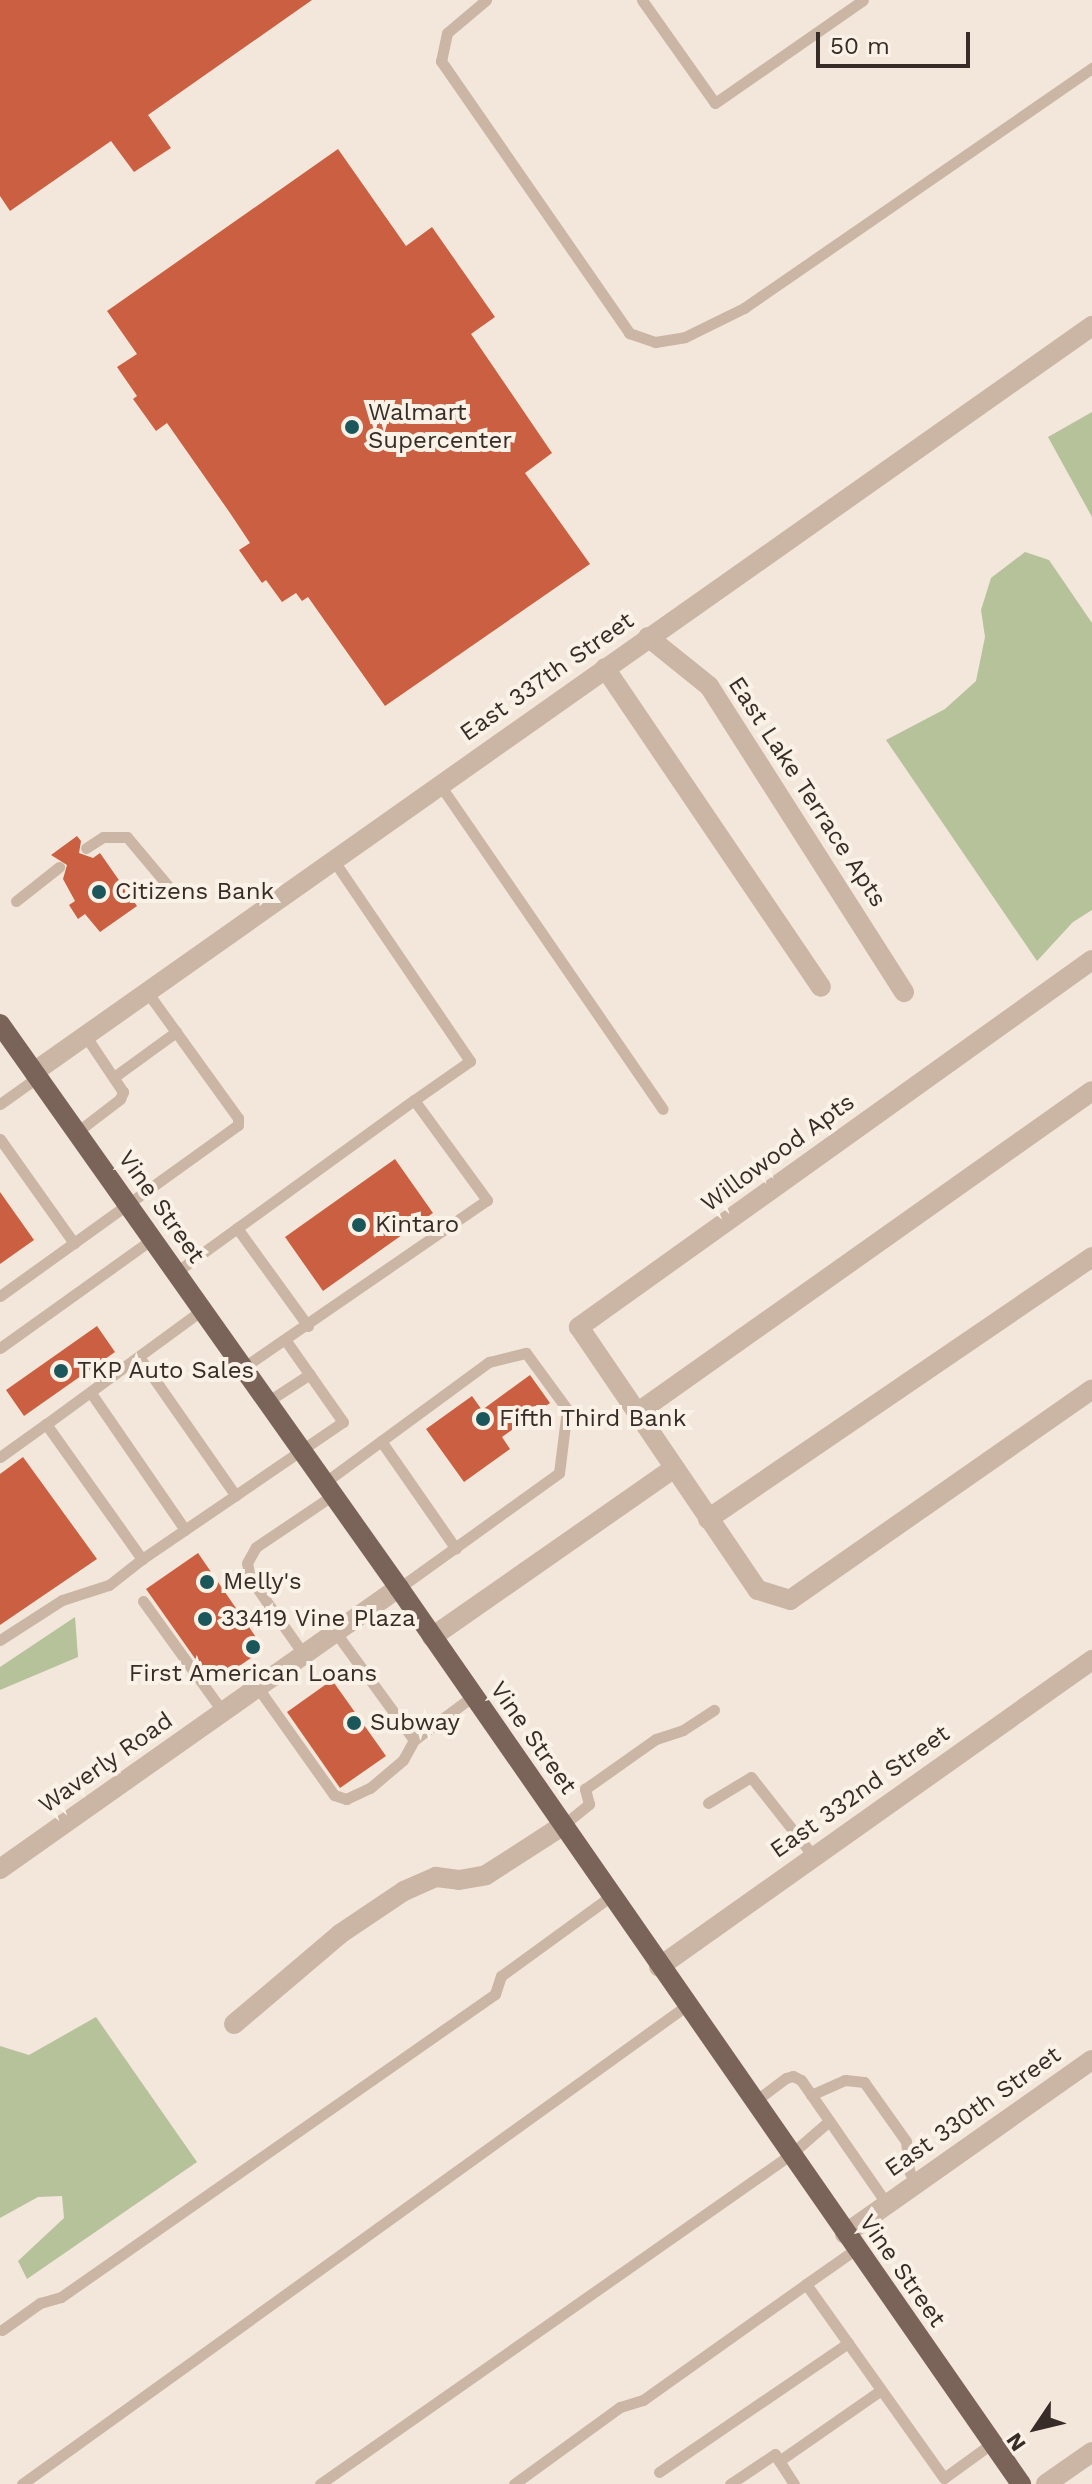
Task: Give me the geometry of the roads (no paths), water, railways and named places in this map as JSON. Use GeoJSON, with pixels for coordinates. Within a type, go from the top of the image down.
{"type":"FeatureCollection","features":[{"type":"Feature","properties":{"kind":"main road","name":"Vine Street"},"geometry":{"type":"LineString","coordinates":[[0,1024],[399,1588],[753,2103],[1021,2484]]}},
{"type":"Feature","properties":{"kind":"street","name":"East 337th Street"},"geometry":{"type":"LineString","coordinates":[[36,1074],[85,1035],[1092,326]]}},
{"type":"Feature","properties":{"kind":"street","name":"East Lake Terrace Apts"},"geometry":{"type":"LineString","coordinates":[[648,637],[709,686],[904,992]]}},
{"type":"Feature","properties":{"kind":"street"},"geometry":{"type":"LineString","coordinates":[[605,668],[821,987]]}},
{"type":"Feature","properties":{"kind":"street","name":"Willowood Apts"},"geometry":{"type":"LineString","coordinates":[[1092,960],[579,1327],[758,1590],[790,1600],[1092,1389]]}},
{"type":"Feature","properties":{"kind":"street"},"geometry":{"type":"LineString","coordinates":[[637,1413],[1092,1091]]}},
{"type":"Feature","properties":{"kind":"street"},"geometry":{"type":"LineString","coordinates":[[708,1519],[1092,1257]]}},
{"type":"Feature","properties":{"kind":"street"},"geometry":{"type":"LineString","coordinates":[[432,1637],[673,1469]]}},
{"type":"Feature","properties":{"kind":"street","name":"Waverly Road"},"geometry":{"type":"LineString","coordinates":[[0,1869],[399,1588]]}},
{"type":"Feature","properties":{"kind":"street","name":"East 332nd Street"},"geometry":{"type":"LineString","coordinates":[[659,1967],[1092,1660]]}},
{"type":"Feature","properties":{"kind":"street"},"geometry":{"type":"LineString","coordinates":[[234,2024],[340,1934],[404,1891],[436,1877],[459,1880],[486,1875],[562,1826]]}},
{"type":"Feature","properties":{"kind":"street","name":"East 330th Street"},"geometry":{"type":"LineString","coordinates":[[850,2241],[887,2204],[1092,2060]]}},
{"type":"Feature","properties":{"kind":"street"},"geometry":{"type":"LineString","coordinates":[[1046,2484],[1092,2452]]}},
{"type":"Feature","properties":{"kind":"lane"},"geometry":{"type":"LineString","coordinates":[[486,0],[447,33],[441,61],[629,333],[655,342],[685,337],[744,308],[1092,68]]}},
{"type":"Feature","properties":{"kind":"lane"},"geometry":{"type":"LineString","coordinates":[[642,0],[715,103],[863,0]]}},
{"type":"Feature","properties":{"kind":"lane"},"geometry":{"type":"LineString","coordinates":[[440,785],[663,1109]]}},
{"type":"Feature","properties":{"kind":"lane"},"geometry":{"type":"LineString","coordinates":[[86,848],[103,837],[127,837],[169,887]]}},
{"type":"Feature","properties":{"kind":"lane"},"geometry":{"type":"LineString","coordinates":[[175,1273],[470,1061],[334,861]]}},
{"type":"Feature","properties":{"kind":"lane"},"geometry":{"type":"LineString","coordinates":[[16,901],[59,867]]}},
{"type":"Feature","properties":{"kind":"lane"},"geometry":{"type":"LineString","coordinates":[[0,1296],[238,1125],[238,1118],[147,992]]}},
{"type":"Feature","properties":{"kind":"lane"},"geometry":{"type":"LineString","coordinates":[[114,1077],[176,1032]]}},
{"type":"Feature","properties":{"kind":"lane"},"geometry":{"type":"LineString","coordinates":[[77,1132],[120,1099],[123,1092],[85,1035]]}},
{"type":"Feature","properties":{"kind":"lane"},"geometry":{"type":"LineString","coordinates":[[0,1104],[36,1074]]}},
{"type":"Feature","properties":{"kind":"lane"},"geometry":{"type":"LineString","coordinates":[[243,1368],[487,1200],[414,1100]]}},
{"type":"Feature","properties":{"kind":"lane"},"geometry":{"type":"LineString","coordinates":[[0,1139],[74,1243]]}},
{"type":"Feature","properties":{"kind":"lane"},"geometry":{"type":"LineString","coordinates":[[237,1228],[308,1326]]}},
{"type":"Feature","properties":{"kind":"lane"},"geometry":{"type":"LineString","coordinates":[[0,1348],[152,1239]]}},
{"type":"Feature","properties":{"kind":"lane"},"geometry":{"type":"LineString","coordinates":[[0,1457],[202,1310]]}},
{"type":"Feature","properties":{"kind":"lane"},"geometry":{"type":"LineString","coordinates":[[0,1640],[62,1600],[109,1585],[142,1559],[343,1422],[286,1341]]}},
{"type":"Feature","properties":{"kind":"lane"},"geometry":{"type":"LineString","coordinates":[[304,1655],[250,1578],[247,1563],[256,1547],[329,1489],[381,1441],[489,1362],[526,1353],[567,1409],[559,1473],[399,1588]]}},
{"type":"Feature","properties":{"kind":"lane"},"geometry":{"type":"LineString","coordinates":[[139,1357],[236,1496]]}},
{"type":"Feature","properties":{"kind":"lane"},"geometry":{"type":"LineString","coordinates":[[267,1402],[310,1374]]}},
{"type":"Feature","properties":{"kind":"lane"},"geometry":{"type":"LineString","coordinates":[[91,1393],[185,1530]]}},
{"type":"Feature","properties":{"kind":"lane"},"geometry":{"type":"LineString","coordinates":[[46,1424],[142,1559]]}},
{"type":"Feature","properties":{"kind":"lane"},"geometry":{"type":"LineString","coordinates":[[381,1441],[456,1549]]}},
{"type":"Feature","properties":{"kind":"lane"},"geometry":{"type":"LineString","coordinates":[[143,1601],[223,1712]]}},
{"type":"Feature","properties":{"kind":"lane"},"geometry":{"type":"LineString","coordinates":[[336,1633],[414,1740]]}},
{"type":"Feature","properties":{"kind":"lane"},"geometry":{"type":"LineString","coordinates":[[258,1688],[334,1795],[346,1799],[370,1788],[403,1760],[414,1740],[473,1696]]}},
{"type":"Feature","properties":{"kind":"lane"},"geometry":{"type":"LineString","coordinates":[[562,1826],[589,1804],[585,1789],[656,1739],[683,1730],[714,1710]]}},
{"type":"Feature","properties":{"kind":"lane"},"geometry":{"type":"LineString","coordinates":[[708,1803],[751,1777],[814,1857]]}},
{"type":"Feature","properties":{"kind":"lane"},"geometry":{"type":"LineString","coordinates":[[2,2330],[40,2303],[61,2297],[495,1994],[501,1976],[611,1896]]}},
{"type":"Feature","properties":{"kind":"lane"},"geometry":{"type":"LineString","coordinates":[[22,2484],[686,2006]]}},
{"type":"Feature","properties":{"kind":"lane"},"geometry":{"type":"LineString","coordinates":[[753,2103],[793,2076],[811,2095],[887,2204]]}},
{"type":"Feature","properties":{"kind":"lane"},"geometry":{"type":"LineString","coordinates":[[811,2095],[845,2080],[864,2082],[906,2141],[909,2171],[916,2184]]}},
{"type":"Feature","properties":{"kind":"lane"},"geometry":{"type":"LineString","coordinates":[[320,2484],[790,2155],[829,2121]]}},
{"type":"Feature","properties":{"kind":"lane"},"geometry":{"type":"LineString","coordinates":[[514,2484],[620,2407],[643,2400],[806,2284],[850,2241]]}},
{"type":"Feature","properties":{"kind":"lane"},"geometry":{"type":"LineString","coordinates":[[806,2284],[944,2478],[991,2444]]}},
{"type":"Feature","properties":{"kind":"lane"},"geometry":{"type":"LineString","coordinates":[[659,2472],[848,2343]]}},
{"type":"Feature","properties":{"kind":"lane"},"geometry":{"type":"LineString","coordinates":[[779,2461],[881,2390]]}},
{"type":"Feature","properties":{"kind":"lane"},"geometry":{"type":"LineString","coordinates":[[730,2484],[775,2454],[794,2484]]}},
{"type":"Feature","properties":{"kind":"place","name":"Walmart Supercenter"},"geometry":{"type":"Point","coordinates":[352,427]}},
{"type":"Feature","properties":{"kind":"place","name":"Citizens Bank"},"geometry":{"type":"Point","coordinates":[99,892]}},
{"type":"Feature","properties":{"kind":"place","name":"Kintaro"},"geometry":{"type":"Point","coordinates":[359,1225]}},
{"type":"Feature","properties":{"kind":"place","name":"TKP Auto Sales"},"geometry":{"type":"Point","coordinates":[61,1371]}},
{"type":"Feature","properties":{"kind":"place","name":"Fifth Third Bank"},"geometry":{"type":"Point","coordinates":[483,1419]}},
{"type":"Feature","properties":{"kind":"place","name":"Melly's"},"geometry":{"type":"Point","coordinates":[207,1582]}},
{"type":"Feature","properties":{"kind":"place","name":"33419 Vine Plaza"},"geometry":{"type":"Point","coordinates":[205,1619]}},
{"type":"Feature","properties":{"kind":"place","name":"First American Loans"},"geometry":{"type":"Point","coordinates":[253,1647]}},
{"type":"Feature","properties":{"kind":"place","name":"Subway"},"geometry":{"type":"Point","coordinates":[354,1723]}}]}
